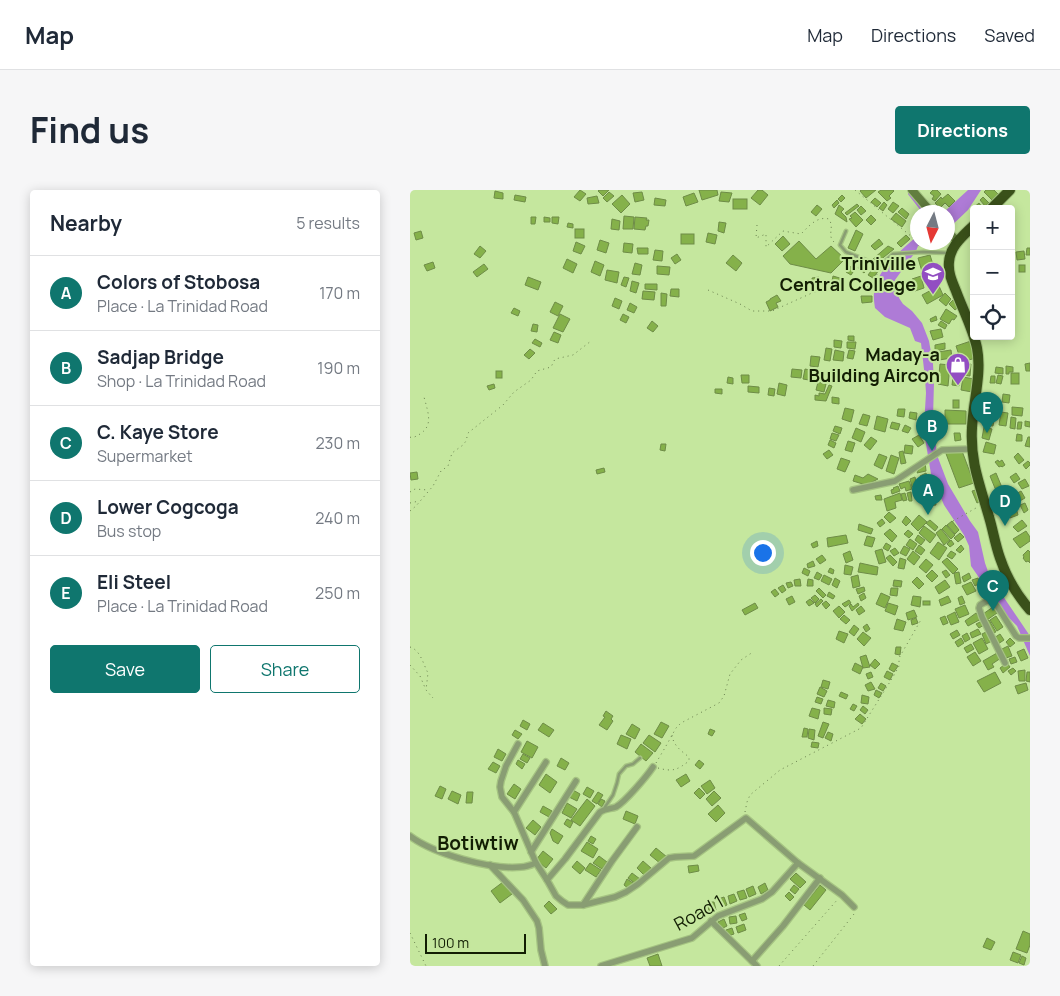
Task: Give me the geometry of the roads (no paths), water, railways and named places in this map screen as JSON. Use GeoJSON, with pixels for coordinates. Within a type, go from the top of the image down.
{"type":"FeatureCollection","features":[{"type":"Feature","properties":{"kind":"highway"},"geometry":{"type":"LineString","coordinates":[[995,205],[1010,190]]}},
{"type":"Feature","properties":{"kind":"highway"},"geometry":{"type":"LineString","coordinates":[[970,230],[958,241],[950,253],[948,261],[949,273],[977,350],[978,372],[971,449],[977,480],[999,556],[1024,604],[1030,610]]}},
{"type":"Feature","properties":{"kind":"street"},"geometry":{"type":"LineString","coordinates":[[912,190],[925,205]]}},
{"type":"Feature","properties":{"kind":"street"},"geometry":{"type":"LineString","coordinates":[[853,490],[895,481],[942,450],[971,449]]}},
{"type":"Feature","properties":{"kind":"street"},"geometry":{"type":"LineString","coordinates":[[1005,663],[982,616],[979,608],[980,605],[987,601],[993,602],[1016,636],[1030,638]]}},
{"type":"Feature","properties":{"kind":"street"},"geometry":{"type":"LineString","coordinates":[[518,744],[506,766],[501,781],[502,796],[514,812],[536,863],[556,896],[568,905],[599,902],[626,892],[669,858],[694,856],[746,818],[798,863],[842,895],[854,907]]}},
{"type":"Feature","properties":{"kind":"street"},"geometry":{"type":"LineString","coordinates":[[514,812],[546,762]]}},
{"type":"Feature","properties":{"kind":"street"},"geometry":{"type":"LineString","coordinates":[[547,880],[566,859],[600,812],[604,809],[618,806],[638,786],[652,767]]}},
{"type":"Feature","properties":{"kind":"street"},"geometry":{"type":"LineString","coordinates":[[531,852],[576,781]]}},
{"type":"Feature","properties":{"kind":"street"},"geometry":{"type":"LineString","coordinates":[[583,905],[636,827]]}},
{"type":"Feature","properties":{"kind":"street"},"geometry":{"type":"LineString","coordinates":[[410,836],[416,841],[442,852],[490,865],[523,867],[536,863]]}},
{"type":"Feature","properties":{"kind":"street","name":"Road 1"},"geometry":{"type":"LineString","coordinates":[[602,966],[692,938],[718,916],[762,899],[772,892],[798,863]]}},
{"type":"Feature","properties":{"kind":"street"},"geometry":{"type":"LineString","coordinates":[[490,865],[523,900],[537,921],[545,966]]}},
{"type":"Feature","properties":{"kind":"street"},"geometry":{"type":"LineString","coordinates":[[752,961],[783,926],[820,878]]}},
{"type":"Feature","properties":{"kind":"street"},"geometry":{"type":"LineString","coordinates":[[711,921],[757,966]]}},
{"type":"Feature","properties":{"kind":"lane"},"geometry":{"type":"LineString","coordinates":[[846,231],[840,245],[846,252],[876,264],[881,265],[893,254],[918,252],[950,253]]}},
{"type":"Feature","properties":{"kind":"lane"},"geometry":{"type":"LineString","coordinates":[[604,809],[613,795],[619,774],[626,766],[633,764],[640,758]]}},
{"type":"Feature","properties":{"kind":"waterway"},"geometry":{"type":"LineString","coordinates":[[909,192],[918,205]]}},
{"type":"Feature","properties":{"kind":"place","name":"Triniville Central College"},"geometry":{"type":"Point","coordinates":[933,295]}},
{"type":"Feature","properties":{"kind":"place","name":"Maday-a Building Aircon"},"geometry":{"type":"Point","coordinates":[958,386]}},
{"type":"Feature","properties":{"kind":"place","name":"Eli Steel"},"geometry":{"type":"Point","coordinates":[987,433]}},
{"type":"Feature","properties":{"kind":"place","name":"Sadjap Bridge"},"geometry":{"type":"Point","coordinates":[932,451]}},
{"type":"Feature","properties":{"kind":"place","name":"Colors of Stobosa"},"geometry":{"type":"Point","coordinates":[928,515]}},
{"type":"Feature","properties":{"kind":"place","name":"Lower Cogcoga"},"geometry":{"type":"Point","coordinates":[1005,526]}},
{"type":"Feature","properties":{"kind":"place","name":"C. Kaye Store"},"geometry":{"type":"Point","coordinates":[993,611]}},
{"type":"Feature","properties":{"kind":"district","name":"Botiwtiw"},"geometry":{"type":"Point","coordinates":[478,843]}}]}
